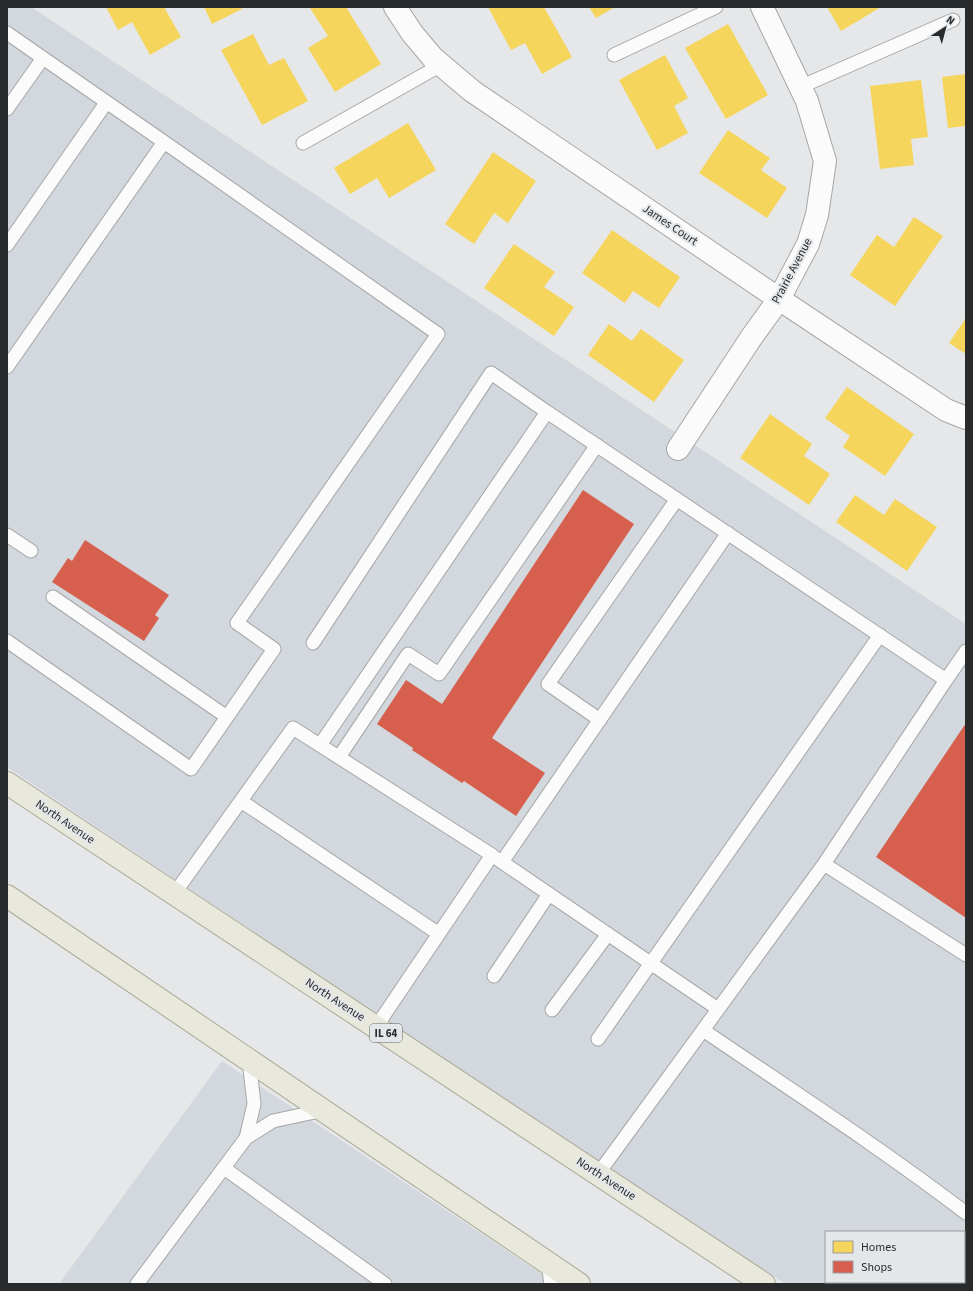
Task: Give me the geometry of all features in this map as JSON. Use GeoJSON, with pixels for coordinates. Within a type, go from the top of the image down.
{"type":"FeatureCollection","features":[{"type":"Feature","properties":{"kind":"main road","name":"North Avenue"},"geometry":{"type":"LineString","coordinates":[[7,783],[764,1284]]}},
{"type":"Feature","properties":{"kind":"main road"},"geometry":{"type":"LineString","coordinates":[[7,896],[579,1284]]}},
{"type":"Feature","properties":{"kind":"street","name":"James Court"},"geometry":{"type":"LineString","coordinates":[[395,7],[412,33],[433,58],[472,91],[946,410],[966,418]]}},
{"type":"Feature","properties":{"kind":"street","name":"Prairie Avenue"},"geometry":{"type":"LineString","coordinates":[[678,449],[751,338],[779,299],[808,244],[817,215],[825,161],[807,101],[762,7]]}},
{"type":"Feature","properties":{"kind":"lane"},"geometry":{"type":"LineString","coordinates":[[614,55],[716,7]]}},
{"type":"Feature","properties":{"kind":"lane"},"geometry":{"type":"LineString","coordinates":[[800,87],[953,20]]}},
{"type":"Feature","properties":{"kind":"lane"},"geometry":{"type":"LineString","coordinates":[[7,33],[438,334],[237,623],[274,649],[191,769],[7,641]]}},
{"type":"Feature","properties":{"kind":"lane"},"geometry":{"type":"LineString","coordinates":[[7,110],[43,58]]}},
{"type":"Feature","properties":{"kind":"lane"},"geometry":{"type":"LineString","coordinates":[[303,143],[441,65]]}},
{"type":"Feature","properties":{"kind":"lane"},"geometry":{"type":"LineString","coordinates":[[7,245],[106,103]]}},
{"type":"Feature","properties":{"kind":"lane"},"geometry":{"type":"LineString","coordinates":[[7,367],[164,142]]}},
{"type":"Feature","properties":{"kind":"lane"},"geometry":{"type":"LineString","coordinates":[[314,643],[491,373],[946,680]]}},
{"type":"Feature","properties":{"kind":"lane"},"geometry":{"type":"LineString","coordinates":[[320,745],[547,412]]}},
{"type":"Feature","properties":{"kind":"lane"},"geometry":{"type":"LineString","coordinates":[[340,757],[408,654],[439,674],[597,445]]}},
{"type":"Feature","properties":{"kind":"lane"},"geometry":{"type":"LineString","coordinates":[[600,720],[548,684],[677,499]]}},
{"type":"Feature","properties":{"kind":"lane"},"geometry":{"type":"LineString","coordinates":[[376,1027],[439,934],[497,859],[600,720],[728,533]]}},
{"type":"Feature","properties":{"kind":"lane"},"geometry":{"type":"LineString","coordinates":[[7,535],[31,551]]}},
{"type":"Feature","properties":{"kind":"lane"},"geometry":{"type":"LineString","coordinates":[[53,596],[226,717]]}},
{"type":"Feature","properties":{"kind":"lane"},"geometry":{"type":"LineString","coordinates":[[598,1039],[880,636]]}},
{"type":"Feature","properties":{"kind":"lane"},"geometry":{"type":"LineString","coordinates":[[598,1174],[824,864],[966,651]]}},
{"type":"Feature","properties":{"kind":"lane"},"geometry":{"type":"LineString","coordinates":[[174,894],[293,728],[497,859],[718,1010]]}},
{"type":"Feature","properties":{"kind":"lane"},"geometry":{"type":"LineString","coordinates":[[241,801],[439,934]]}},
{"type":"Feature","properties":{"kind":"lane"},"geometry":{"type":"LineString","coordinates":[[824,864],[966,955]]}},
{"type":"Feature","properties":{"kind":"lane"},"geometry":{"type":"LineString","coordinates":[[494,976],[549,894]]}},
{"type":"Feature","properties":{"kind":"lane"},"geometry":{"type":"LineString","coordinates":[[552,1010],[608,934]]}},
{"type":"Feature","properties":{"kind":"lane"},"geometry":{"type":"LineString","coordinates":[[703,1030],[923,1179],[966,1213]]}},
{"type":"Feature","properties":{"kind":"lane"},"geometry":{"type":"LineString","coordinates":[[137,1284],[246,1138],[254,1104],[249,1060]]}},
{"type":"Feature","properties":{"kind":"lane"},"geometry":{"type":"LineString","coordinates":[[246,1138],[273,1122],[324,1110]]}},
{"type":"Feature","properties":{"kind":"lane"},"geometry":{"type":"LineString","coordinates":[[224,1168],[385,1284]]}},
{"type":"Feature","properties":{"kind":"lane"},"geometry":{"type":"LineString","coordinates":[[548,1263],[551,1284]]}},
{"type":"Feature","properties":{"kind":"shaded area"},"geometry":{"type":"Polygon","coordinates":[[[7,7],[31,7],[966,624],[966,1284],[786,1284],[592,1159],[7,767],[7,7]]]}},
{"type":"Feature","properties":{"kind":"shaded area"},"geometry":{"type":"Polygon","coordinates":[[[222,1061],[557,1284],[59,1284],[222,1061]]]}},
{"type":"Feature","properties":{"kind":"building: Homes"},"geometry":{"type":"Polygon","coordinates":[[[106,7],[164,7],[181,37],[150,55],[132,22],[118,30],[106,7]]]}},
{"type":"Feature","properties":{"kind":"building: Homes"},"geometry":{"type":"Polygon","coordinates":[[[204,7],[241,7],[242,9],[212,24],[204,7]]]}},
{"type":"Feature","properties":{"kind":"building: Homes"},"geometry":{"type":"Polygon","coordinates":[[[346,7],[381,64],[335,92],[308,48],[328,36],[310,8],[346,7]]]}},
{"type":"Feature","properties":{"kind":"building: Homes"},"geometry":{"type":"Polygon","coordinates":[[[488,7],[544,7],[572,57],[542,74],[525,43],[511,50],[488,7]]]}},
{"type":"Feature","properties":{"kind":"building: Homes"},"geometry":{"type":"Polygon","coordinates":[[[589,7],[615,7],[596,18],[589,7]]]}},
{"type":"Feature","properties":{"kind":"building: Homes"},"geometry":{"type":"Polygon","coordinates":[[[827,7],[881,7],[841,31],[827,7]]]}},
{"type":"Feature","properties":{"kind":"building: Homes"},"geometry":{"type":"Polygon","coordinates":[[[728,24],[768,95],[726,119],[685,48],[728,24]]]}},
{"type":"Feature","properties":{"kind":"building: Homes"},"geometry":{"type":"Polygon","coordinates":[[[253,34],[269,65],[284,58],[308,101],[262,125],[221,50],[253,34]]]}},
{"type":"Feature","properties":{"kind":"building: Homes"},"geometry":{"type":"Polygon","coordinates":[[[665,55],[688,98],[674,106],[688,133],[657,150],[619,80],[665,55]]]}},
{"type":"Feature","properties":{"kind":"building: Homes"},"geometry":{"type":"Polygon","coordinates":[[[966,74],[966,126],[948,128],[942,77],[966,74]]]}},
{"type":"Feature","properties":{"kind":"building: Homes"},"geometry":{"type":"Polygon","coordinates":[[[921,80],[928,137],[911,139],[914,165],[880,169],[870,86],[921,80]]]}},
{"type":"Feature","properties":{"kind":"building: Homes"},"geometry":{"type":"Polygon","coordinates":[[[408,123],[436,170],[389,198],[377,178],[350,194],[334,168],[408,123]]]}},
{"type":"Feature","properties":{"kind":"building: Homes"},"geometry":{"type":"Polygon","coordinates":[[[728,130],[770,158],[761,170],[787,188],[767,218],[699,173],[728,130]]]}},
{"type":"Feature","properties":{"kind":"building: Homes"},"geometry":{"type":"Polygon","coordinates":[[[493,152],[536,181],[508,223],[494,213],[474,244],[445,224],[493,152]]]}},
{"type":"Feature","properties":{"kind":"building: Homes"},"geometry":{"type":"Polygon","coordinates":[[[914,217],[943,236],[895,306],[850,275],[877,235],[894,247],[914,217]]]}},
{"type":"Feature","properties":{"kind":"building: Homes"},"geometry":{"type":"Polygon","coordinates":[[[612,230],[680,277],[659,308],[633,291],[625,303],[582,273],[612,230]]]}},
{"type":"Feature","properties":{"kind":"building: Homes"},"geometry":{"type":"Polygon","coordinates":[[[514,244],[555,272],[544,287],[574,307],[554,336],[484,288],[514,244]]]}},
{"type":"Feature","properties":{"kind":"building: Homes"},"geometry":{"type":"Polygon","coordinates":[[[966,318],[966,354],[949,343],[966,318]]]}},
{"type":"Feature","properties":{"kind":"building: Homes"},"geometry":{"type":"Polygon","coordinates":[[[609,324],[632,341],[641,329],[684,360],[654,402],[588,355],[609,324]]]}},
{"type":"Feature","properties":{"kind":"building: Homes"},"geometry":{"type":"Polygon","coordinates":[[[847,387],[914,434],[885,476],[843,447],[850,436],[825,418],[847,387]]]}},
{"type":"Feature","properties":{"kind":"building: Homes"},"geometry":{"type":"Polygon","coordinates":[[[770,414],[812,444],[804,456],[830,474],[809,505],[740,458],[770,414]]]}},
{"type":"Feature","properties":{"kind":"building: Homes"},"geometry":{"type":"Polygon","coordinates":[[[855,495],[884,515],[895,499],[937,527],[907,571],[836,522],[855,495]]]}},
{"type":"Feature","properties":{"kind":"building: Shops"},"geometry":{"type":"Polygon","coordinates":[[[583,490],[634,524],[492,738],[545,773],[516,816],[464,781],[462,783],[412,750],[413,748],[377,724],[406,680],[442,704],[583,490]]]}},
{"type":"Feature","properties":{"kind":"building: Shops"},"geometry":{"type":"Polygon","coordinates":[[[85,540],[169,595],[155,615],[159,618],[144,641],[52,582],[68,558],[72,561],[85,540]]]}},
{"type":"Feature","properties":{"kind":"building: Shops"},"geometry":{"type":"Polygon","coordinates":[[[966,723],[966,918],[876,857],[966,723]]]}}]}
